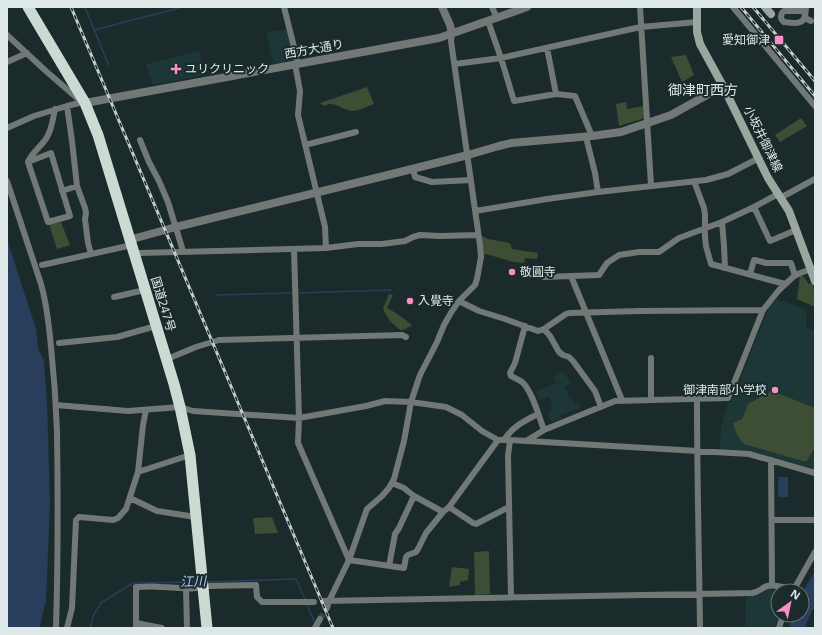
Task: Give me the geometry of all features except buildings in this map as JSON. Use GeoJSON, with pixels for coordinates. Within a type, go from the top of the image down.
{"type":"FeatureCollection","features":[{"type":"Feature","properties":{"kind":"highway","name":"国道247号"},"geometry":{"type":"LineString","coordinates":[[28,7],[93,102]]}},
{"type":"Feature","properties":{"kind":"highway","name":"国道247号"},"geometry":{"type":"LineString","coordinates":[[36,7],[59,43],[93,102],[136,245],[172,356],[183,408],[205,584],[213,628]]}},
{"type":"Feature","properties":{"kind":"highway","name":"国道247号"},"geometry":{"type":"LineString","coordinates":[[136,245],[145,290],[183,408],[195,452],[207,628]]}},
{"type":"Feature","properties":{"kind":"main road","name":"小坂井御津線"},"geometry":{"type":"LineString","coordinates":[[697,7],[697,32],[700,44],[723,86],[768,178],[789,211],[813,269],[815,281]]}},
{"type":"Feature","properties":{"kind":"street"},"geometry":{"type":"LineString","coordinates":[[284,7],[300,91],[298,115],[325,227],[326,248]]}},
{"type":"Feature","properties":{"kind":"street"},"geometry":{"type":"LineString","coordinates":[[328,608],[326,601],[349,560],[367,509],[382,496],[392,483],[404,441],[411,402],[420,374],[452,311],[459,301],[475,285],[477,279],[481,257],[468,155],[451,39],[452,33],[442,7]]}},
{"type":"Feature","properties":{"kind":"street"},"geometry":{"type":"LineString","coordinates":[[492,7],[497,18]]}},
{"type":"Feature","properties":{"kind":"street","name":"西方大通り"},"geometry":{"type":"LineString","coordinates":[[93,102],[439,38],[527,7]]}},
{"type":"Feature","properties":{"kind":"street"},"geometry":{"type":"LineString","coordinates":[[640,7],[652,185]]}},
{"type":"Feature","properties":{"kind":"street"},"geometry":{"type":"LineString","coordinates":[[733,7],[815,106]]}},
{"type":"Feature","properties":{"kind":"street"},"geometry":{"type":"LineString","coordinates":[[770,12],[779,15],[782,12],[787,11],[803,13],[813,21]]}},
{"type":"Feature","properties":{"kind":"street"},"geometry":{"type":"LineString","coordinates":[[770,12],[784,22]]}},
{"type":"Feature","properties":{"kind":"street"},"geometry":{"type":"LineString","coordinates":[[782,12],[781,16],[784,22]]}},
{"type":"Feature","properties":{"kind":"street"},"geometry":{"type":"LineString","coordinates":[[784,22],[803,13]]}},
{"type":"Feature","properties":{"kind":"street"},"geometry":{"type":"LineString","coordinates":[[488,21],[514,101],[556,94],[575,96],[589,136],[598,192]]}},
{"type":"Feature","properties":{"kind":"street"},"geometry":{"type":"LineString","coordinates":[[455,64],[501,58],[641,27],[697,22]]}},
{"type":"Feature","properties":{"kind":"street"},"geometry":{"type":"LineString","coordinates":[[7,35],[77,98],[93,102]]}},
{"type":"Feature","properties":{"kind":"street"},"geometry":{"type":"LineString","coordinates":[[547,48],[556,94]]}},
{"type":"Feature","properties":{"kind":"street"},"geometry":{"type":"LineString","coordinates":[[7,62],[27,53]]}},
{"type":"Feature","properties":{"kind":"street"},"geometry":{"type":"LineString","coordinates":[[42,265],[136,245],[176,227],[413,169],[499,146],[621,132],[672,115],[723,86]]}},
{"type":"Feature","properties":{"kind":"street"},"geometry":{"type":"LineString","coordinates":[[7,128],[34,116],[55,109],[79,103],[93,102]]}},
{"type":"Feature","properties":{"kind":"street"},"geometry":{"type":"LineString","coordinates":[[67,106],[77,186],[85,208],[87,237],[91,254]]}},
{"type":"Feature","properties":{"kind":"street"},"geometry":{"type":"LineString","coordinates":[[28,162],[51,153],[70,216],[48,222],[28,162],[30,157],[47,138],[55,109]]}},
{"type":"Feature","properties":{"kind":"street"},"geometry":{"type":"LineString","coordinates":[[305,145],[356,132]]}},
{"type":"Feature","properties":{"kind":"street"},"geometry":{"type":"LineString","coordinates":[[140,140],[168,202],[183,251]]}},
{"type":"Feature","properties":{"kind":"street"},"geometry":{"type":"LineString","coordinates":[[475,211],[598,192],[706,180],[728,174],[759,158]]}},
{"type":"Feature","properties":{"kind":"street"},"geometry":{"type":"LineString","coordinates":[[413,169],[415,177],[432,182],[471,180]]}},
{"type":"Feature","properties":{"kind":"street"},"geometry":{"type":"LineString","coordinates":[[544,277],[599,275],[607,263],[619,255],[639,252],[659,252],[679,238],[722,222],[815,179]]}},
{"type":"Feature","properties":{"kind":"street"},"geometry":{"type":"LineString","coordinates":[[7,181],[33,256],[46,301],[56,405],[58,495],[56,628]]}},
{"type":"Feature","properties":{"kind":"street"},"geometry":{"type":"LineString","coordinates":[[694,181],[704,208],[708,227],[706,246],[711,264],[785,284]]}},
{"type":"Feature","properties":{"kind":"street"},"geometry":{"type":"LineString","coordinates":[[62,191],[77,186]]}},
{"type":"Feature","properties":{"kind":"street"},"geometry":{"type":"LineString","coordinates":[[754,207],[770,241],[796,230]]}},
{"type":"Feature","properties":{"kind":"street"},"geometry":{"type":"LineString","coordinates":[[722,222],[725,268]]}},
{"type":"Feature","properties":{"kind":"street"},"geometry":{"type":"LineString","coordinates":[[136,245],[183,251],[294,249],[326,248],[358,244],[382,244],[405,241],[420,235],[478,235]]}},
{"type":"Feature","properties":{"kind":"street"},"geometry":{"type":"LineString","coordinates":[[294,249],[299,418],[298,443],[349,560]]}},
{"type":"Feature","properties":{"kind":"street"},"geometry":{"type":"LineString","coordinates":[[750,274],[755,260],[766,263],[791,263],[795,276]]}},
{"type":"Feature","properties":{"kind":"street"},"geometry":{"type":"LineString","coordinates":[[526,441],[544,430],[615,401],[728,398],[763,310],[785,284],[795,276],[813,269]]}},
{"type":"Feature","properties":{"kind":"street"},"geometry":{"type":"LineString","coordinates":[[571,276],[622,400]]}},
{"type":"Feature","properties":{"kind":"street"},"geometry":{"type":"LineString","coordinates":[[114,297],[145,290]]}},
{"type":"Feature","properties":{"kind":"street"},"geometry":{"type":"LineString","coordinates":[[459,301],[479,311],[538,331],[544,330],[566,314],[585,312],[763,310]]}},
{"type":"Feature","properties":{"kind":"street"},"geometry":{"type":"LineString","coordinates":[[59,343],[117,337],[156,326]]}},
{"type":"Feature","properties":{"kind":"street"},"geometry":{"type":"LineString","coordinates":[[525,326],[515,364],[510,376],[522,382],[527,387],[544,430]]}},
{"type":"Feature","properties":{"kind":"street"},"geometry":{"type":"LineString","coordinates":[[544,330],[550,336],[559,352],[569,357],[573,361],[595,391],[601,407]]}},
{"type":"Feature","properties":{"kind":"street"},"geometry":{"type":"LineString","coordinates":[[172,356],[219,340],[402,335],[406,337]]}},
{"type":"Feature","properties":{"kind":"street"},"geometry":{"type":"LineString","coordinates":[[651,358],[651,400]]}},
{"type":"Feature","properties":{"kind":"street"},"geometry":{"type":"LineString","coordinates":[[697,399],[700,628]]}},
{"type":"Feature","properties":{"kind":"street"},"geometry":{"type":"LineString","coordinates":[[56,405],[128,411],[183,408],[193,411],[299,418],[385,402],[411,402],[446,407],[462,415],[482,431],[504,440],[749,454],[815,473]]}},
{"type":"Feature","properties":{"kind":"street"},"geometry":{"type":"LineString","coordinates":[[67,628],[72,608],[76,520],[79,517],[113,520],[118,518],[126,509],[138,472],[146,410]]}},
{"type":"Feature","properties":{"kind":"street"},"geometry":{"type":"LineString","coordinates":[[349,560],[404,568],[408,554],[416,552],[426,533],[449,507],[506,436],[519,424],[538,414]]}},
{"type":"Feature","properties":{"kind":"street"},"geometry":{"type":"LineString","coordinates":[[504,440],[508,456],[511,597]]}},
{"type":"Feature","properties":{"kind":"street"},"geometry":{"type":"LineString","coordinates":[[138,472],[190,455]]}},
{"type":"Feature","properties":{"kind":"street"},"geometry":{"type":"LineString","coordinates":[[771,460],[772,583]]}},
{"type":"Feature","properties":{"kind":"street"},"geometry":{"type":"LineString","coordinates":[[392,483],[404,488],[414,496],[443,512]]}},
{"type":"Feature","properties":{"kind":"street"},"geometry":{"type":"LineString","coordinates":[[389,566],[395,534],[414,496]]}},
{"type":"Feature","properties":{"kind":"street"},"geometry":{"type":"LineString","coordinates":[[130,498],[157,511],[196,517]]}},
{"type":"Feature","properties":{"kind":"street"},"geometry":{"type":"LineString","coordinates":[[449,507],[472,523],[476,524],[509,507]]}},
{"type":"Feature","properties":{"kind":"street"},"geometry":{"type":"LineString","coordinates":[[772,520],[815,520]]}},
{"type":"Feature","properties":{"kind":"street"},"geometry":{"type":"LineString","coordinates":[[797,583],[815,552]]}},
{"type":"Feature","properties":{"kind":"street"},"geometry":{"type":"LineString","coordinates":[[162,628],[136,626],[136,587],[186,589],[205,584],[256,585],[257,597],[262,602],[314,602]]}},
{"type":"Feature","properties":{"kind":"street"},"geometry":{"type":"LineString","coordinates":[[326,601],[700,594],[757,592],[770,586]]}},
{"type":"Feature","properties":{"kind":"street"},"geometry":{"type":"LineString","coordinates":[[186,589],[187,628]]}},
{"type":"Feature","properties":{"kind":"street"},"geometry":{"type":"LineString","coordinates":[[315,628],[320,619]]}},
{"type":"Feature","properties":{"kind":"shaded area"},"geometry":{"type":"Polygon","coordinates":[[[287,29],[295,60],[273,64],[266,33],[287,29]]]}},
{"type":"Feature","properties":{"kind":"shaded area","name":"ユリクリニック"},"geometry":{"type":"Polygon","coordinates":[[[199,51],[205,75],[153,85],[146,64],[199,51]]]}},
{"type":"Feature","properties":{"kind":"shaded area","name":"御津南部小学校"},"geometry":{"type":"Polygon","coordinates":[[[776,299],[807,310],[806,328],[815,331],[815,471],[720,450],[721,427],[728,402],[731,402],[769,307],[776,299]]]}},
{"type":"Feature","properties":{"kind":"shaded area"},"geometry":{"type":"Polygon","coordinates":[[[563,371],[571,384],[565,387],[570,398],[572,398],[575,403],[579,403],[580,408],[560,415],[561,419],[551,422],[548,412],[552,411],[550,407],[553,405],[549,396],[540,400],[536,392],[556,383],[553,377],[563,371]]]}},
{"type":"Feature","properties":{"kind":"shaded area"},"geometry":{"type":"Polygon","coordinates":[[[770,587],[770,623],[776,623],[774,628],[745,628],[746,596],[759,596],[763,591],[770,587]]]}},
{"type":"Feature","properties":{"kind":"green space"},"geometry":{"type":"Polygon","coordinates":[[[686,55],[694,75],[682,82],[671,57],[686,55]]]}},
{"type":"Feature","properties":{"kind":"green space"},"geometry":{"type":"Polygon","coordinates":[[[367,87],[374,104],[360,109],[352,111],[331,104],[324,106],[320,103],[367,87]]]}},
{"type":"Feature","properties":{"kind":"green space"},"geometry":{"type":"Polygon","coordinates":[[[626,102],[627,109],[644,106],[645,118],[619,126],[616,104],[626,102]]]}},
{"type":"Feature","properties":{"kind":"green space"},"geometry":{"type":"Polygon","coordinates":[[[801,118],[807,126],[780,142],[775,135],[801,118]]]}},
{"type":"Feature","properties":{"kind":"green space"},"geometry":{"type":"Polygon","coordinates":[[[61,222],[70,245],[57,249],[49,224],[61,222]]]}},
{"type":"Feature","properties":{"kind":"green space"},"geometry":{"type":"Polygon","coordinates":[[[480,236],[510,243],[512,249],[538,253],[537,259],[525,258],[524,263],[513,262],[486,254],[485,255],[483,254],[480,236]]]}},
{"type":"Feature","properties":{"kind":"green space"},"geometry":{"type":"Polygon","coordinates":[[[802,275],[809,284],[812,283],[815,293],[815,307],[797,299],[800,276],[802,275]]]}},
{"type":"Feature","properties":{"kind":"green space"},"geometry":{"type":"Polygon","coordinates":[[[389,294],[393,295],[387,308],[412,325],[405,330],[403,329],[402,331],[393,324],[383,309],[389,294]]]}},
{"type":"Feature","properties":{"kind":"green space"},"geometry":{"type":"Polygon","coordinates":[[[772,391],[815,408],[815,448],[806,462],[744,444],[737,435],[733,423],[742,419],[748,404],[772,391]]]}},
{"type":"Feature","properties":{"kind":"green space"},"geometry":{"type":"Polygon","coordinates":[[[272,517],[278,533],[255,534],[253,518],[272,517]]]}},
{"type":"Feature","properties":{"kind":"green space"},"geometry":{"type":"Polygon","coordinates":[[[489,551],[490,594],[475,595],[474,552],[489,551]]]}},
{"type":"Feature","properties":{"kind":"green space"},"geometry":{"type":"Polygon","coordinates":[[[452,567],[469,569],[468,580],[460,582],[460,585],[449,587],[452,567]]]}},
{"type":"Feature","properties":{"kind":"water"},"geometry":{"type":"Polygon","coordinates":[[[7,239],[36,329],[38,348],[44,361],[47,403],[50,504],[46,600],[40,628],[7,628],[7,239]]]}},
{"type":"Feature","properties":{"kind":"water"},"geometry":{"type":"Polygon","coordinates":[[[778,477],[788,477],[788,497],[778,497],[778,477]]]}},
{"type":"Feature","properties":{"kind":"water"},"geometry":{"type":"Polygon","coordinates":[[[815,571],[815,608],[810,615],[810,583],[808,583],[815,571]]]}},
{"type":"Feature","properties":{"kind":"water"},"geometry":{"type":"Polygon","coordinates":[[[791,623],[806,623],[804,628],[789,628],[791,623]]]}},
{"type":"Feature","properties":{"kind":"waterway"},"geometry":{"type":"LineString","coordinates":[[85,7],[109,66]]}},
{"type":"Feature","properties":{"kind":"waterway"},"geometry":{"type":"LineString","coordinates":[[94,30],[183,7]]}},
{"type":"Feature","properties":{"kind":"waterway"},"geometry":{"type":"LineString","coordinates":[[297,293],[391,290]]}},
{"type":"Feature","properties":{"kind":"waterway"},"geometry":{"type":"LineString","coordinates":[[216,295],[292,293]]}},
{"type":"Feature","properties":{"kind":"waterway","name":"江川"},"geometry":{"type":"LineString","coordinates":[[207,582],[296,579],[305,599]]}},
{"type":"Feature","properties":{"kind":"waterway","name":"江川"},"geometry":{"type":"LineString","coordinates":[[90,628],[94,614],[101,603],[133,583],[199,582]]}},
{"type":"Feature","properties":{"kind":"waterway"},"geometry":{"type":"LineString","coordinates":[[307,605],[315,623]]}},
{"type":"Feature","properties":{"kind":"tunnel"},"geometry":{"type":"LineString","coordinates":[[320,619],[327,608]]}},
{"type":"Feature","properties":{"kind":"railway"},"geometry":{"type":"LineString","coordinates":[[71,7],[333,628]]}},
{"type":"Feature","properties":{"kind":"railway"},"geometry":{"type":"LineString","coordinates":[[741,7],[815,96]]}},
{"type":"Feature","properties":{"kind":"railway"},"geometry":{"type":"LineString","coordinates":[[753,7],[815,81]]}},
{"type":"Feature","properties":{"kind":"place","name":"愛知御津"},"geometry":{"type":"Point","coordinates":[779,40]}},
{"type":"Feature","properties":{"kind":"place","name":"ユリクリニック"},"geometry":{"type":"Point","coordinates":[176,69]}},
{"type":"Feature","properties":{"kind":"place","name":"敬圓寺"},"geometry":{"type":"Point","coordinates":[512,272]}},
{"type":"Feature","properties":{"kind":"place","name":"入覺寺"},"geometry":{"type":"Point","coordinates":[410,301]}},
{"type":"Feature","properties":{"kind":"place","name":"御津南部小学校"},"geometry":{"type":"Point","coordinates":[775,390]}},
{"type":"Feature","properties":{"kind":"district","name":"御津町西方"},"geometry":{"type":"Point","coordinates":[703,90]}}]}
